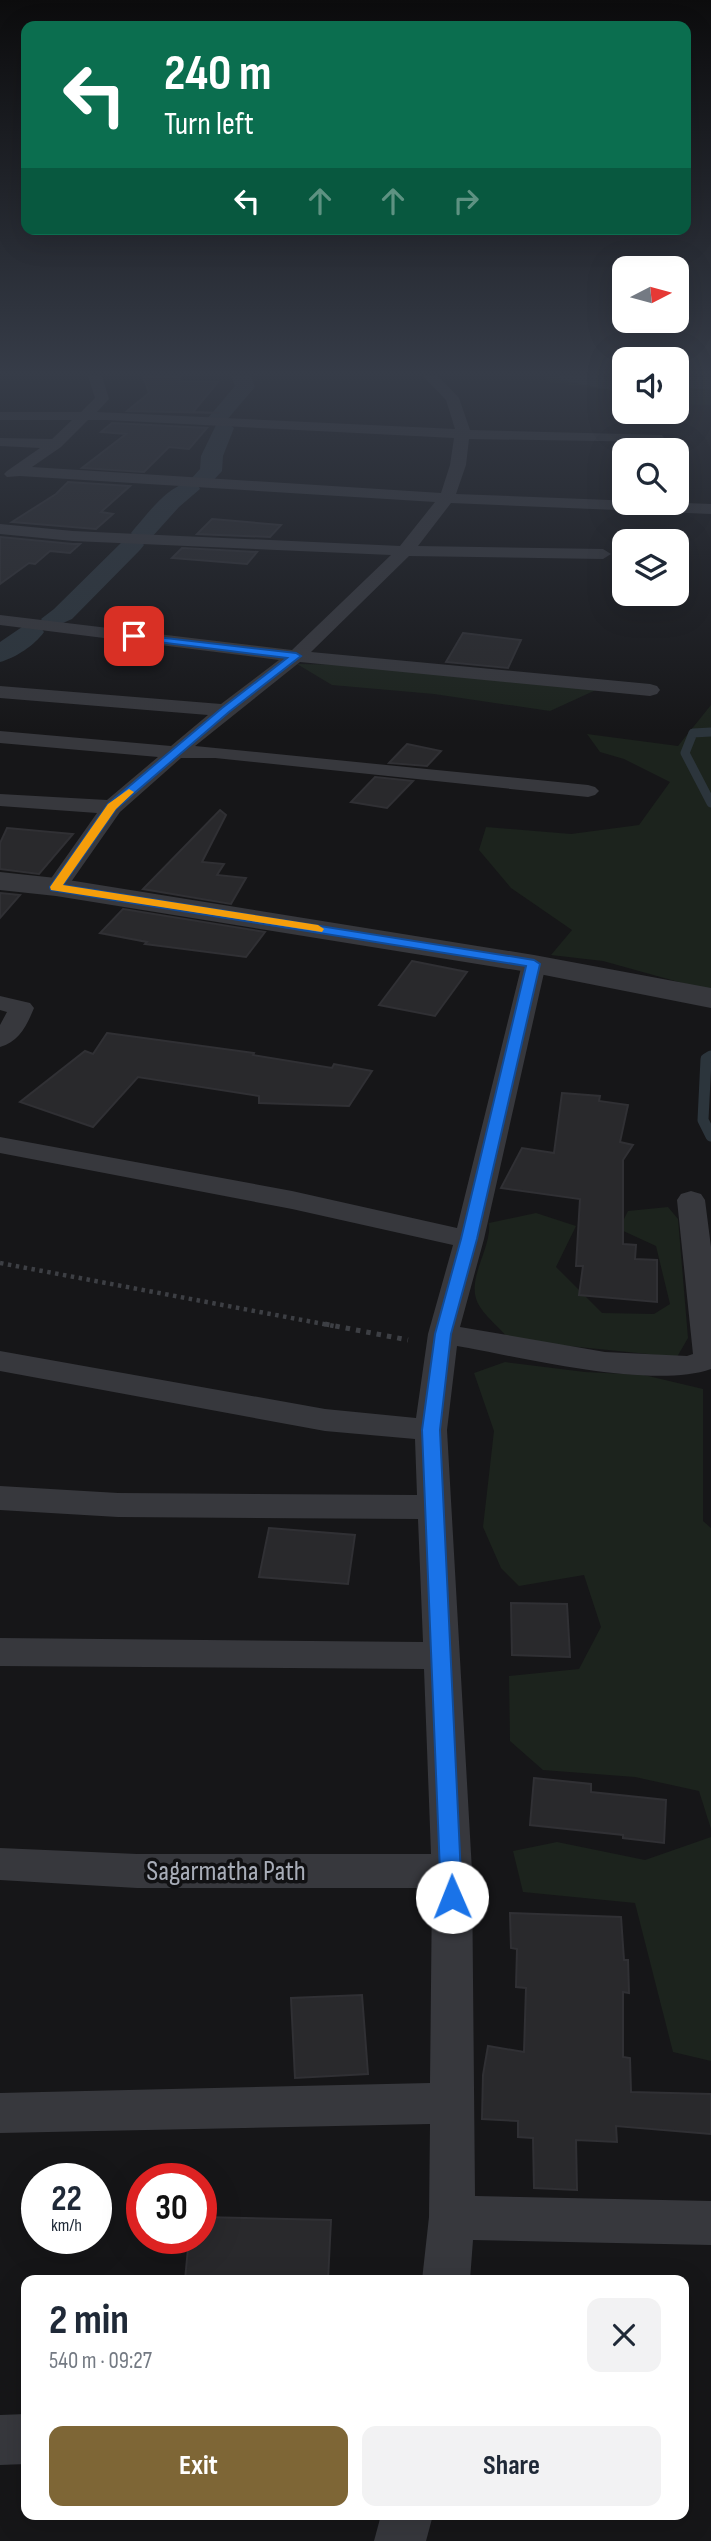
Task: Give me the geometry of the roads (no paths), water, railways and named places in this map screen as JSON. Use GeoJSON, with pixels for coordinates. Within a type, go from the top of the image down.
{"type":"FeatureCollection","features":[{"type":"Feature","properties":{"kind":"street"},"geometry":{"type":"LineString","coordinates":[[393,495],[711,509]]}},
{"type":"Feature","properties":{"kind":"street"},"geometry":{"type":"LineString","coordinates":[[56,887],[112,807],[225,710],[296,656],[405,551],[448,495]]}},
{"type":"Feature","properties":{"kind":"street"},"geometry":{"type":"LineString","coordinates":[[0,528],[73,536],[405,551],[603,554]]}},
{"type":"Feature","properties":{"kind":"street"},"geometry":{"type":"LineString","coordinates":[[0,620],[296,656],[650,690]]}},
{"type":"Feature","properties":{"kind":"street"},"geometry":{"type":"LineString","coordinates":[[0,692],[225,710]]}},
{"type":"Feature","properties":{"kind":"street"},"geometry":{"type":"LineString","coordinates":[[0,737],[175,752],[215,752],[588,791]]}},
{"type":"Feature","properties":{"kind":"street"},"geometry":{"type":"LineString","coordinates":[[0,800],[112,807]]}},
{"type":"Feature","properties":{"kind":"street"},"geometry":{"type":"LineString","coordinates":[[0,881],[56,887],[534,964],[711,998]]}},
{"type":"Feature","properties":{"kind":"street"},"geometry":{"type":"LineString","coordinates":[[446,2275],[452,2217],[452,1871],[431,1430],[442,1340],[469,1239],[534,964]]}},
{"type":"Feature","properties":{"kind":"street"},"geometry":{"type":"LineString","coordinates":[[0,1003],[21,1009],[14,1026],[0,1040]]}},
{"type":"Feature","properties":{"kind":"street"},"geometry":{"type":"LineString","coordinates":[[0,1145],[292,1200],[429,1233],[469,1239]]}},
{"type":"Feature","properties":{"kind":"street"},"geometry":{"type":"LineString","coordinates":[[442,1340],[605,1362],[689,1366],[709,1359],[691,1200]]}},
{"type":"Feature","properties":{"kind":"street"},"geometry":{"type":"LineString","coordinates":[[0,1361],[325,1420],[431,1430]]}},
{"type":"Feature","properties":{"kind":"street"},"geometry":{"type":"LineString","coordinates":[[0,1498],[118,1505],[434,1507]]}},
{"type":"Feature","properties":{"kind":"street"},"geometry":{"type":"LineString","coordinates":[[0,1652],[441,1656]]}},
{"type":"Feature","properties":{"kind":"street","name":"Sagarmatha Path"},"geometry":{"type":"LineString","coordinates":[[0,1864],[137,1871],[452,1871]]}},
{"type":"Feature","properties":{"kind":"street"},"geometry":{"type":"LineString","coordinates":[[0,2113],[452,2103]]}},
{"type":"Feature","properties":{"kind":"street"},"geometry":{"type":"LineString","coordinates":[[452,2217],[711,2223]]}},
{"type":"Feature","properties":{"kind":"street"},"geometry":{"type":"LineString","coordinates":[[0,2440],[21,2439]]}},
{"type":"Feature","properties":{"kind":"street"},"geometry":{"type":"LineString","coordinates":[[400,2541],[406,2520]]}},
{"type":"Feature","properties":{"kind":"waterway"},"geometry":{"type":"LineString","coordinates":[[143,533],[181,495]]}},
{"type":"Feature","properties":{"kind":"waterway"},"geometry":{"type":"LineString","coordinates":[[54,619],[63,614],[132,545]]}},
{"type":"Feature","properties":{"kind":"waterway"},"geometry":{"type":"LineString","coordinates":[[0,654],[31,632]]}},
{"type":"Feature","properties":{"kind":"waterway"},"geometry":{"type":"LineString","coordinates":[[711,732],[693,733],[685,753],[711,803]]}},
{"type":"Feature","properties":{"kind":"waterway"},"geometry":{"type":"LineString","coordinates":[[711,1056],[706,1059],[703,1120],[711,1136]]}}]}
